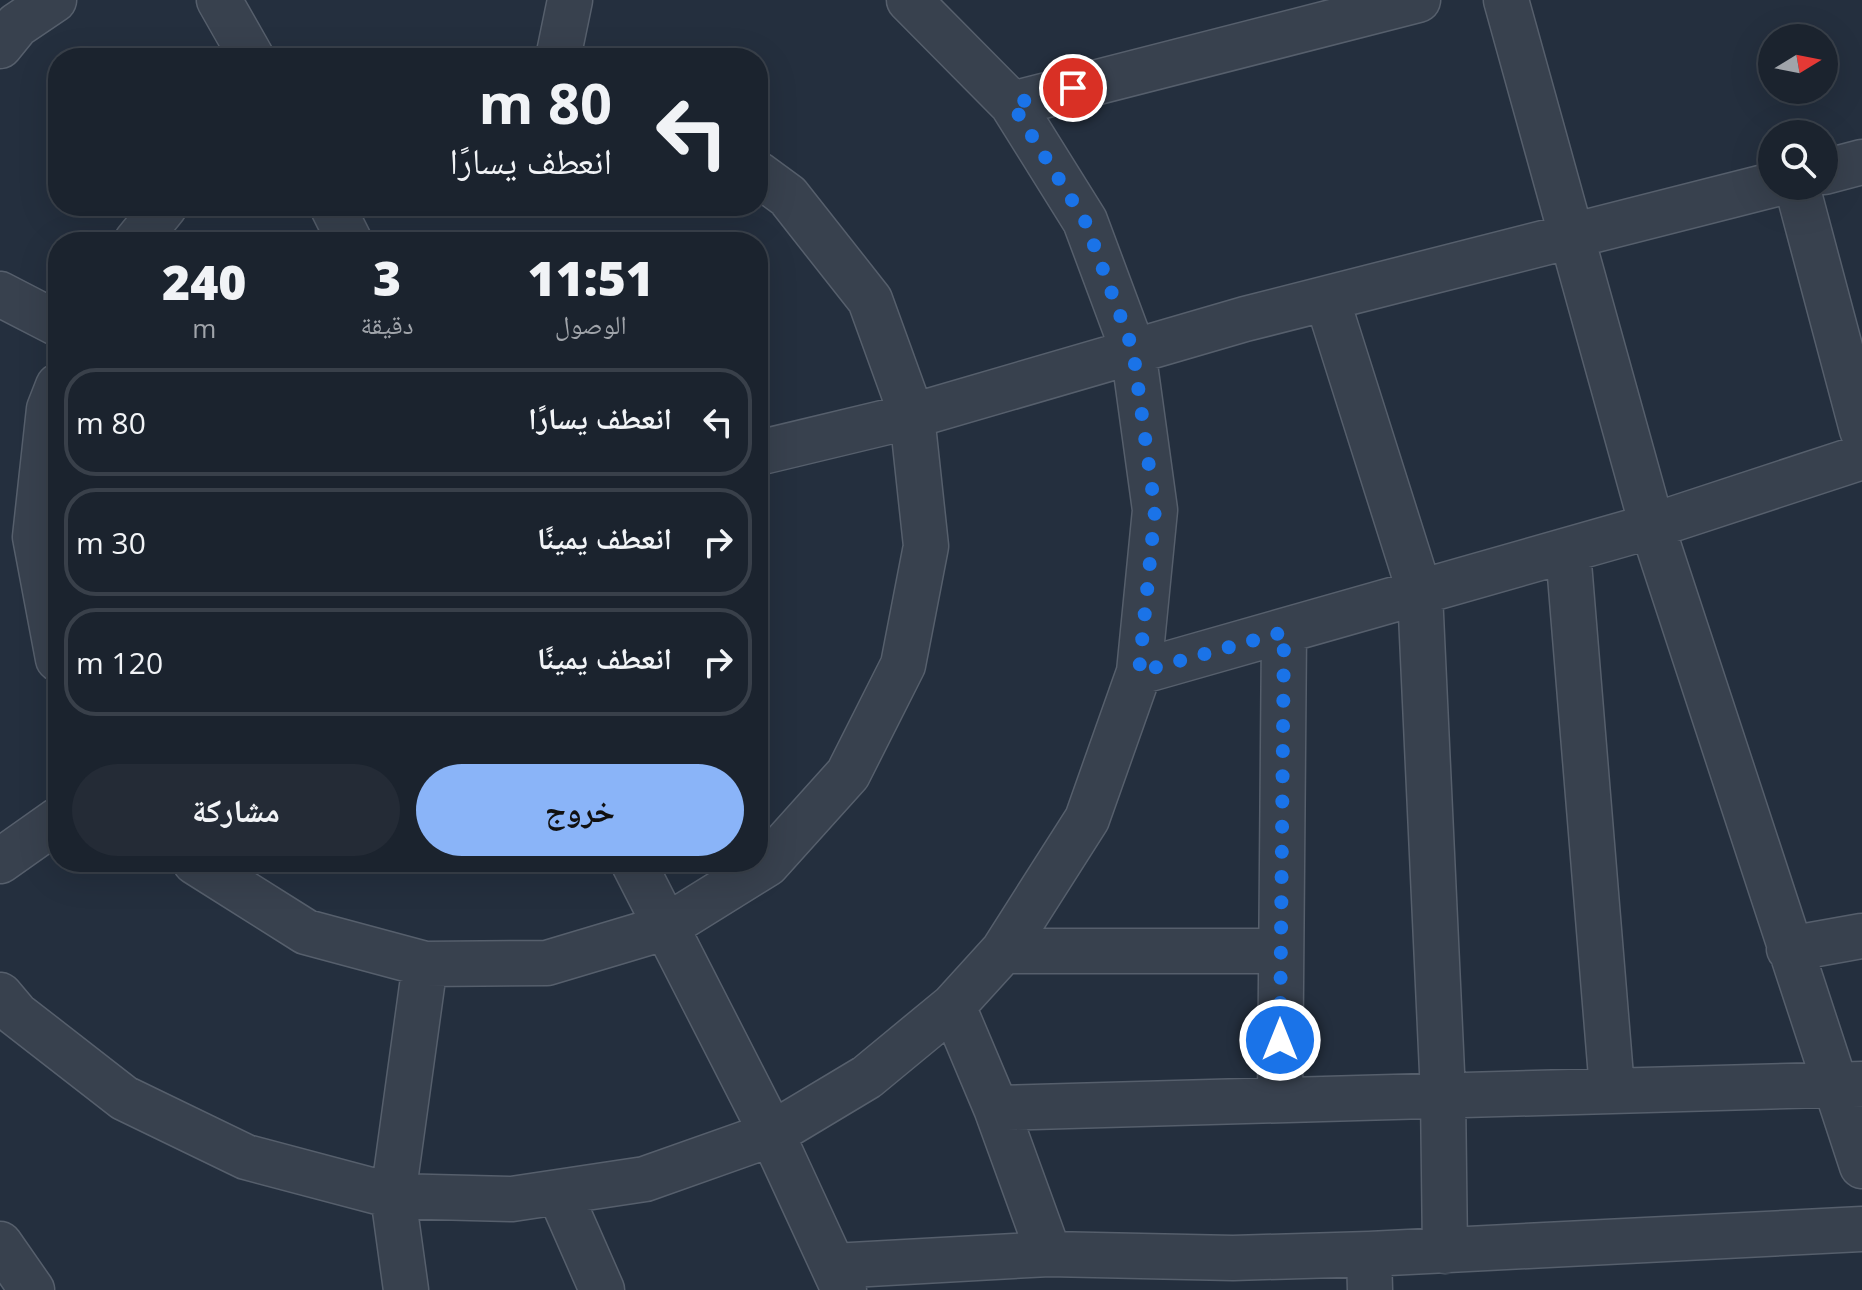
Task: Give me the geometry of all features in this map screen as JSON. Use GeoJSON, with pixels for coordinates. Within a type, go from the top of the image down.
{"type":"FeatureCollection","features":[{"type":"Feature","properties":{"kind":"street"},"geometry":{"type":"LineString","coordinates":[[0,46],[17,25],[54,0]]}},
{"type":"Feature","properties":{"kind":"street"},"geometry":{"type":"LineString","coordinates":[[219,0],[246,48]]}},
{"type":"Feature","properties":{"kind":"street"},"geometry":{"type":"LineString","coordinates":[[560,48],[570,0]]}},
{"type":"Feature","properties":{"kind":"street"},"geometry":{"type":"LineString","coordinates":[[0,995],[16,1014],[124,1098],[246,1157],[393,1196],[512,1199],[645,1179],[772,1134],[867,1077],[953,1006],[1003,951],[1087,819],[1139,672],[1155,510],[1133,350],[1085,221],[1012,104],[909,0]]}},
{"type":"Feature","properties":{"kind":"street"},"geometry":{"type":"LineString","coordinates":[[1506,0],[1544,126],[1570,236],[1652,526],[1789,949],[1850,1085],[1862,1166]]}},
{"type":"Feature","properties":{"kind":"street"},"geometry":{"type":"LineString","coordinates":[[1012,104],[1412,1]]}},
{"type":"Feature","properties":{"kind":"street"},"geometry":{"type":"LineString","coordinates":[[1838,168],[1862,162]]}},
{"type":"Feature","properties":{"kind":"street"},"geometry":{"type":"LineString","coordinates":[[768,181],[788,196],[870,300],[912,416],[926,546],[903,665],[848,774],[768,863]]}},
{"type":"Feature","properties":{"kind":"street"},"geometry":{"type":"LineString","coordinates":[[768,451],[912,416],[1133,350],[1758,189]]}},
{"type":"Feature","properties":{"kind":"street"},"geometry":{"type":"LineString","coordinates":[[1801,200],[1862,430]]}},
{"type":"Feature","properties":{"kind":"street"},"geometry":{"type":"LineString","coordinates":[[144,232],[157,216]]}},
{"type":"Feature","properties":{"kind":"street"},"geometry":{"type":"LineString","coordinates":[[0,294],[48,319]]}},
{"type":"Feature","properties":{"kind":"street"},"geometry":{"type":"LineString","coordinates":[[1327,299],[1420,593],[1443,1094],[1445,1251]]}},
{"type":"Feature","properties":{"kind":"street"},"geometry":{"type":"LineString","coordinates":[[48,418],[35,537],[48,606]]}},
{"type":"Feature","properties":{"kind":"street"},"geometry":{"type":"LineString","coordinates":[[1139,672],[1568,551],[1862,457]]}},
{"type":"Feature","properties":{"kind":"street"},"geometry":{"type":"LineString","coordinates":[[1568,551],[1612,1089]]}},
{"type":"Feature","properties":{"kind":"street"},"geometry":{"type":"LineString","coordinates":[[1280,1099],[1284,632]]}},
{"type":"Feature","properties":{"kind":"street"},"geometry":{"type":"LineString","coordinates":[[0,861],[48,827]]}},
{"type":"Feature","properties":{"kind":"street"},"geometry":{"type":"LineString","coordinates":[[211,872],[306,932],[425,964],[547,963],[664,928],[754,872]]}},
{"type":"Feature","properties":{"kind":"street"},"geometry":{"type":"LineString","coordinates":[[638,872],[772,1134],[839,1278],[1049,1254],[1233,1258],[1369,1272],[1445,1251],[1862,1229]]}},
{"type":"Feature","properties":{"kind":"street"},"geometry":{"type":"LineString","coordinates":[[1789,949],[1862,936]]}},
{"type":"Feature","properties":{"kind":"street"},"geometry":{"type":"LineString","coordinates":[[1003,951],[1279,951]]}},
{"type":"Feature","properties":{"kind":"street"},"geometry":{"type":"LineString","coordinates":[[406,1290],[393,1196],[425,964]]}},
{"type":"Feature","properties":{"kind":"street"},"geometry":{"type":"LineString","coordinates":[[953,1006],[996,1108],[1049,1254]]}},
{"type":"Feature","properties":{"kind":"street"},"geometry":{"type":"LineString","coordinates":[[996,1108],[1612,1089],[1850,1085]]}},
{"type":"Feature","properties":{"kind":"street"},"geometry":{"type":"LineString","coordinates":[[559,1192],[602,1290]]}},
{"type":"Feature","properties":{"kind":"route"},"geometry":{"type":"LineString","coordinates":[[1073,88],[1012,104],[1085,221],[1133,350],[1155,510],[1139,672],[1284,632],[1280,1040]]}}]}
